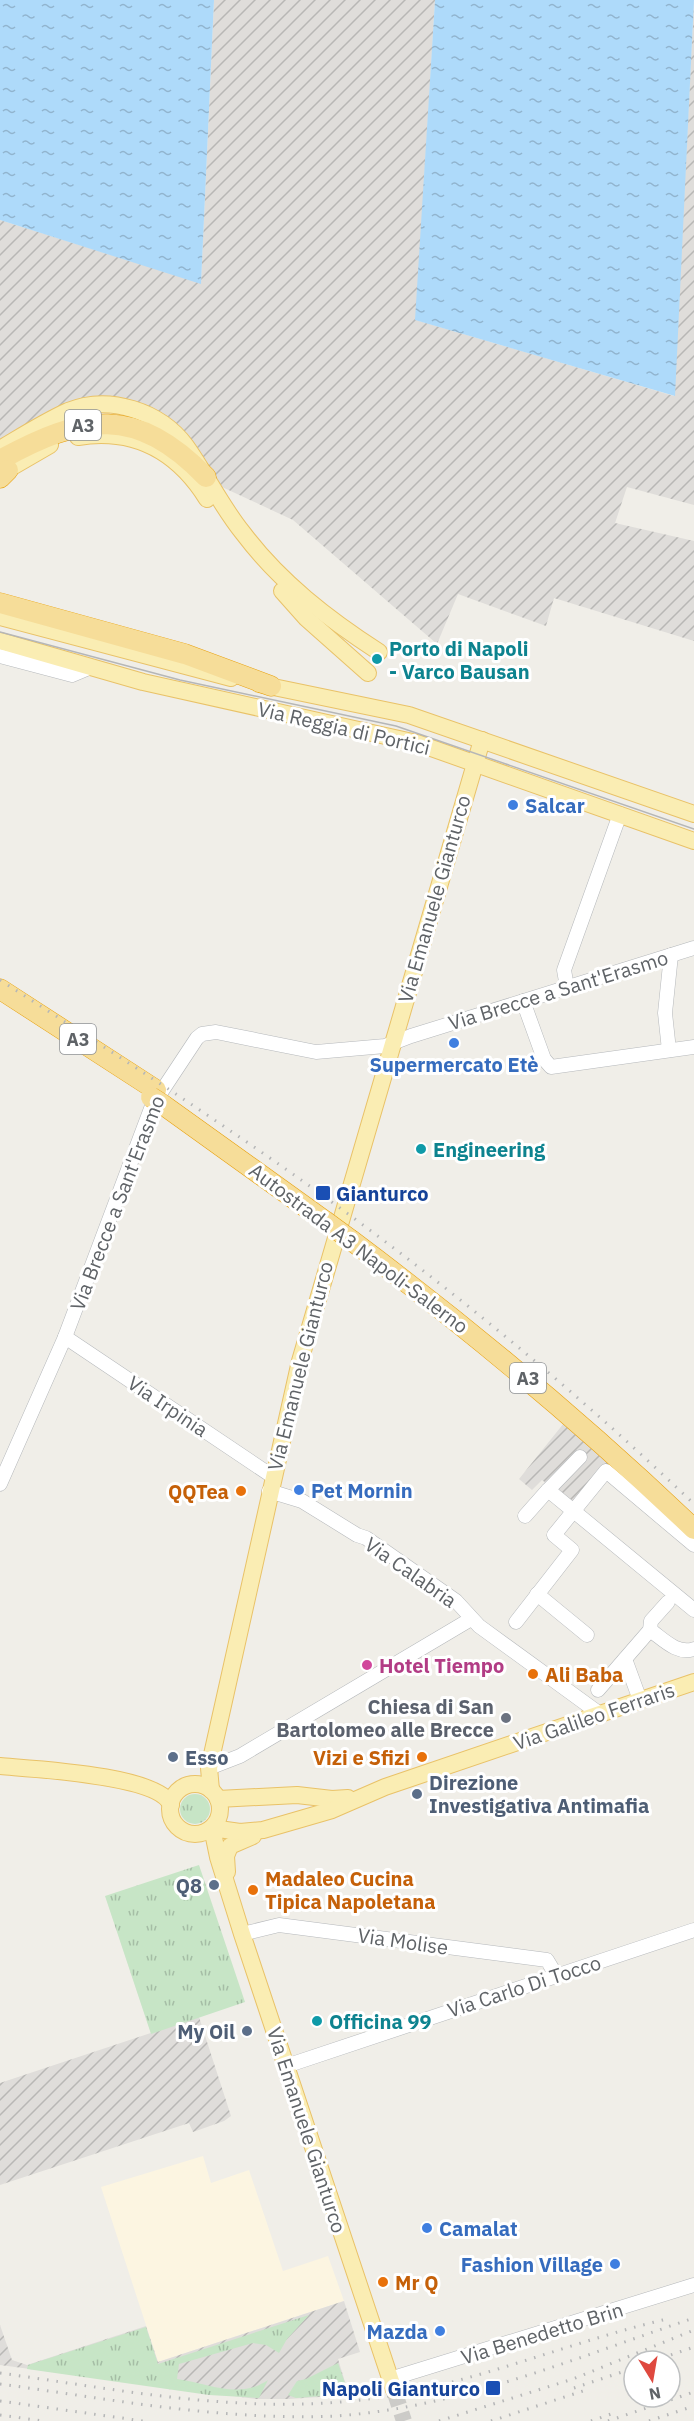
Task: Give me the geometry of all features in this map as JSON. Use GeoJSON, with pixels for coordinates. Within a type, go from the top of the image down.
{"type":"FeatureCollection","features":[{"type":"Feature","properties":{"kind":"highway","name":"A3"},"geometry":{"type":"LineString","coordinates":[[2,471],[31,442],[69,428],[108,424],[136,429],[161,439],[189,460],[206,477]]}},
{"type":"Feature","properties":{"kind":"highway"},"geometry":{"type":"LineString","coordinates":[[0,603],[170,650],[271,686]]}},
{"type":"Feature","properties":{"kind":"highway","name":"Autostrada A3 Napoli-Salerno"},"geometry":{"type":"LineString","coordinates":[[0,989],[159,1097],[352,1235],[511,1353],[605,1434],[694,1518]]}},
{"type":"Feature","properties":{"kind":"highway","name":"Autostrada A3 Napoli-Salerno"},"geometry":{"type":"LineString","coordinates":[[0,999],[159,1097]]}},
{"type":"Feature","properties":{"kind":"highway","name":"Autostrada A3 Napoli-Salerno"},"geometry":{"type":"LineString","coordinates":[[352,1235],[545,1392],[694,1529]]}},
{"type":"Feature","properties":{"kind":"main road"},"geometry":{"type":"LineString","coordinates":[[0,449],[70,411],[92,405],[120,406],[149,414],[179,438],[206,477]]}},
{"type":"Feature","properties":{"kind":"main road","name":"A3"},"geometry":{"type":"LineString","coordinates":[[2,471],[41,448],[67,438],[92,434],[117,436],[144,442],[165,452],[186,470],[244,551],[298,599]]}},
{"type":"Feature","properties":{"kind":"main road","name":"A3"},"geometry":{"type":"LineString","coordinates":[[206,477],[256,550],[298,599]]}},
{"type":"Feature","properties":{"kind":"main road"},"geometry":{"type":"LineString","coordinates":[[298,599],[345,638],[376,659]]}},
{"type":"Feature","properties":{"kind":"main road"},"geometry":{"type":"LineString","coordinates":[[298,599],[376,659]]}},
{"type":"Feature","properties":{"kind":"main road"},"geometry":{"type":"LineString","coordinates":[[298,599],[328,640],[376,659]]}},
{"type":"Feature","properties":{"kind":"main road","name":"Via Reggia di Portici"},"geometry":{"type":"LineString","coordinates":[[0,617],[177,666],[409,716],[694,814]]}},
{"type":"Feature","properties":{"kind":"main road","name":"Via Reggia di Portici"},"geometry":{"type":"LineString","coordinates":[[0,641],[177,690],[393,736],[694,841]]}},
{"type":"Feature","properties":{"kind":"main road","name":"Via Emanuele Gianturco"},"geometry":{"type":"LineString","coordinates":[[202,1790],[209,1768],[270,1484],[309,1327],[482,740]]}},
{"type":"Feature","properties":{"kind":"main road","name":"Via Galileo Ferraris"},"geometry":{"type":"LineString","coordinates":[[212,1828],[247,1833],[332,1810],[358,1798],[694,1682]]}},
{"type":"Feature","properties":{"kind":"main road","name":"Via Galileo Ferraris"},"geometry":{"type":"LineString","coordinates":[[0,1766],[132,1781],[151,1780],[202,1790],[273,1797],[358,1798]]}},
{"type":"Feature","properties":{"kind":"main road","name":"Via Galileo Ferraris"},"geometry":{"type":"LineString","coordinates":[[132,1781],[162,1793],[171,1805]]}},
{"type":"Feature","properties":{"kind":"main road"},"geometry":{"type":"LineString","coordinates":[[202,1790],[220,1814],[212,1828],[202,1833],[191,1834],[175,1824],[171,1805],[175,1794],[202,1790]]}},
{"type":"Feature","properties":{"kind":"main road"},"geometry":{"type":"LineString","coordinates":[[273,1797],[286,1798],[295,1804],[293,1816],[284,1823]]}},
{"type":"Feature","properties":{"kind":"main road","name":"Via Emanuele Gianturco"},"geometry":{"type":"LineString","coordinates":[[212,1828],[222,1870],[242,1934],[392,2384]]}},
{"type":"Feature","properties":{"kind":"main road"},"geometry":{"type":"LineString","coordinates":[[232,1899],[227,1850],[233,1843],[263,1830]]}},
{"type":"Feature","properties":{"kind":"main road","name":"Via Emanuele Gianturco"},"geometry":{"type":"LineString","coordinates":[[191,1834],[222,1870]]}},
{"type":"Feature","properties":{"kind":"street"},"geometry":{"type":"LineString","coordinates":[[0,656],[72,675],[91,667]]}},
{"type":"Feature","properties":{"kind":"street"},"geometry":{"type":"LineString","coordinates":[[567,987],[564,970],[620,814]]}},
{"type":"Feature","properties":{"kind":"street","name":"Via Brecce a Sant'Erasmo"},"geometry":{"type":"LineString","coordinates":[[0,1484],[65,1337],[152,1107],[197,1038],[202,1034],[216,1032],[316,1052],[385,1046],[694,948]]}},
{"type":"Feature","properties":{"kind":"street"},"geometry":{"type":"LineString","coordinates":[[669,1050],[664,1018],[671,955]]}},
{"type":"Feature","properties":{"kind":"street"},"geometry":{"type":"LineString","coordinates":[[523,1001],[544,1059],[550,1067],[694,1047]]}},
{"type":"Feature","properties":{"kind":"street","name":"Via Irpinia"},"geometry":{"type":"LineString","coordinates":[[65,1337],[270,1484]]}},
{"type":"Feature","properties":{"kind":"street"},"geometry":{"type":"LineString","coordinates":[[525,1516],[580,1457]]}},
{"type":"Feature","properties":{"kind":"street"},"geometry":{"type":"LineString","coordinates":[[516,1622],[572,1550],[554,1535],[572,1510],[606,1472],[694,1545]]}},
{"type":"Feature","properties":{"kind":"street","name":"Via Calabria"},"geometry":{"type":"LineString","coordinates":[[270,1484],[366,1538],[456,1601],[471,1619],[600,1714]]}},
{"type":"Feature","properties":{"kind":"street"},"geometry":{"type":"LineString","coordinates":[[548,1490],[694,1610]]}},
{"type":"Feature","properties":{"kind":"street"},"geometry":{"type":"LineString","coordinates":[[537,1594],[587,1635]]}},
{"type":"Feature","properties":{"kind":"street"},"geometry":{"type":"LineString","coordinates":[[598,1690],[650,1630],[651,1621],[668,1602]]}},
{"type":"Feature","properties":{"kind":"street"},"geometry":{"type":"LineString","coordinates":[[209,1768],[240,1756],[471,1619]]}},
{"type":"Feature","properties":{"kind":"street"},"geometry":{"type":"LineString","coordinates":[[650,1630],[675,1648],[687,1651],[694,1649]]}},
{"type":"Feature","properties":{"kind":"street"},"geometry":{"type":"LineString","coordinates":[[625,1659],[640,1700]]}},
{"type":"Feature","properties":{"kind":"street","name":"Via Molise"},"geometry":{"type":"LineString","coordinates":[[242,1934],[270,1926],[291,1926],[547,1960],[556,1975]]}},
{"type":"Feature","properties":{"kind":"street","name":"Via Carlo Di Tocco"},"geometry":{"type":"LineString","coordinates":[[286,2066],[694,1930]]}},
{"type":"Feature","properties":{"kind":"street","name":"Via Benedetto Brin"},"geometry":{"type":"LineString","coordinates":[[392,2384],[694,2285]]}},
{"type":"Feature","properties":{"kind":"shaded area"},"geometry":{"type":"Polygon","coordinates":[[[214,0],[435,0],[416,320],[674,396],[694,0],[694,505],[627,487],[615,523],[694,541],[694,641],[554,598],[546,626],[458,594],[437,644],[293,520],[222,487],[187,439],[100,396],[0,441],[0,220],[201,283],[214,0]]]}},
{"type":"Feature","properties":{"kind":"shaded area"},"geometry":{"type":"Polygon","coordinates":[[[564,1423],[613,1468],[579,1509],[542,1480],[532,1490],[519,1479],[564,1423]]]}},
{"type":"Feature","properties":{"kind":"shaded area"},"geometry":{"type":"Polygon","coordinates":[[[199,2017],[231,2116],[224,2121],[193,2132],[189,2123],[0,2185],[0,2083],[199,2017]]]}},
{"type":"Feature","properties":{"kind":"shaded area"},"geometry":{"type":"Polygon","coordinates":[[[203,2156],[211,2183],[249,2170],[283,2271],[328,2256],[344,2301],[158,2362],[101,2187],[203,2156]]]}},
{"type":"Feature","properties":{"kind":"shaded area"},"geometry":{"type":"Polygon","coordinates":[[[344,2301],[360,2352],[338,2359],[349,2395],[256,2399],[0,2365],[0,2325],[12,2360],[27,2365],[146,2326],[158,2362],[344,2301]]]}},
{"type":"Feature","properties":{"kind":"green space"},"geometry":{"type":"Polygon","coordinates":[[[195,1794],[206,1798],[210,1809],[206,1820],[195,1824],[184,1820],[180,1809],[184,1798],[195,1794]]]}},
{"type":"Feature","properties":{"kind":"green space"},"geometry":{"type":"Polygon","coordinates":[[[199,1865],[245,2002],[151,2034],[105,1896],[199,1865]]]}},
{"type":"Feature","properties":{"kind":"green space"},"geometry":{"type":"Polygon","coordinates":[[[309,2315],[287,2339],[279,2353],[266,2345],[253,2343],[179,2364],[177,2379],[223,2388],[246,2389],[268,2380],[259,2398],[209,2395],[27,2369],[28,2365],[146,2327],[158,2364],[309,2315]]]}},
{"type":"Feature","properties":{"kind":"green space"},"geometry":{"type":"Polygon","coordinates":[[[338,2363],[349,2394],[296,2398],[288,2395],[297,2381],[338,2363]]]}},
{"type":"Feature","properties":{"kind":"water"},"geometry":{"type":"Polygon","coordinates":[[[0,0],[214,0],[201,284],[0,220],[0,0]]]}},
{"type":"Feature","properties":{"kind":"water"},"geometry":{"type":"Polygon","coordinates":[[[435,0],[694,0],[675,396],[415,320],[435,0]]]}},
{"type":"Feature","properties":{"kind":"tunnel"},"geometry":{"type":"LineString","coordinates":[[394,2390],[404,2421]]}},
{"type":"Feature","properties":{"kind":"tram line"},"geometry":{"type":"LineString","coordinates":[[0,632],[180,680],[396,726],[694,829]]}},
{"type":"Feature","properties":{"kind":"railway"},"geometry":{"type":"LineString","coordinates":[[0,980],[206,1114],[355,1219],[530,1357],[694,1504]]}},
{"type":"Feature","properties":{"kind":"railway"},"geometry":{"type":"LineString","coordinates":[[0,2384],[209,2412],[293,2417],[335,2416],[427,2403],[472,2392],[517,2379],[694,2318]]}},
{"type":"Feature","properties":{"kind":"railway"},"geometry":{"type":"LineString","coordinates":[[0,2373],[194,2400],[291,2404],[339,2402],[423,2389],[667,2319]]}},
{"type":"Feature","properties":{"kind":"railway"},"geometry":{"type":"LineString","coordinates":[[439,2421],[573,2379],[694,2330]]}},
{"type":"Feature","properties":{"kind":"railway"},"geometry":{"type":"LineString","coordinates":[[682,2351],[694,2347]]}},
{"type":"Feature","properties":{"kind":"railway"},"geometry":{"type":"LineString","coordinates":[[574,2388],[622,2372]]}},
{"type":"Feature","properties":{"kind":"railway"},"geometry":{"type":"LineString","coordinates":[[491,2421],[586,2390]]}},
{"type":"Feature","properties":{"kind":"railway"},"geometry":{"type":"LineString","coordinates":[[608,2421],[694,2392]]}},
{"type":"Feature","properties":{"kind":"railway"},"geometry":{"type":"LineString","coordinates":[[0,2401],[143,2421]]}},
{"type":"Feature","properties":{"kind":"railway"},"geometry":{"type":"LineString","coordinates":[[649,2421],[694,2406]]}},
{"type":"Feature","properties":{"kind":"railway"},"geometry":{"type":"LineString","coordinates":[[591,2421],[614,2413]]}},
{"type":"Feature","properties":{"kind":"railway"},"geometry":{"type":"LineString","coordinates":[[0,2415],[43,2421]]}},
{"type":"Feature","properties":{"kind":"place","name":"Porto di Napoli - Varco Bausan"},"geometry":{"type":"Point","coordinates":[377,659]}},
{"type":"Feature","properties":{"kind":"place","name":"Salcar"},"geometry":{"type":"Point","coordinates":[513,805]}},
{"type":"Feature","properties":{"kind":"place","name":"Supermercato Etè"},"geometry":{"type":"Point","coordinates":[454,1043]}},
{"type":"Feature","properties":{"kind":"place","name":"Engineering"},"geometry":{"type":"Point","coordinates":[421,1149]}},
{"type":"Feature","properties":{"kind":"place","name":"Gianturco"},"geometry":{"type":"Point","coordinates":[323,1193]}},
{"type":"Feature","properties":{"kind":"place","name":"Pet Mornin"},"geometry":{"type":"Point","coordinates":[299,1490]}},
{"type":"Feature","properties":{"kind":"place","name":"QQTea"},"geometry":{"type":"Point","coordinates":[241,1491]}},
{"type":"Feature","properties":{"kind":"place","name":"Hotel Tiempo"},"geometry":{"type":"Point","coordinates":[367,1665]}},
{"type":"Feature","properties":{"kind":"place","name":"Ali Baba"},"geometry":{"type":"Point","coordinates":[533,1674]}},
{"type":"Feature","properties":{"kind":"place","name":"Chiesa di San Bartolomeo alle Brecce"},"geometry":{"type":"Point","coordinates":[506,1718]}},
{"type":"Feature","properties":{"kind":"place","name":"Esso"},"geometry":{"type":"Point","coordinates":[173,1757]}},
{"type":"Feature","properties":{"kind":"place","name":"Vizi e Sfizi"},"geometry":{"type":"Point","coordinates":[422,1757]}},
{"type":"Feature","properties":{"kind":"place","name":"Direzione Investigativa Antimafia"},"geometry":{"type":"Point","coordinates":[417,1794]}},
{"type":"Feature","properties":{"kind":"place","name":"Q8"},"geometry":{"type":"Point","coordinates":[214,1885]}},
{"type":"Feature","properties":{"kind":"place","name":"Madaleo Cucina Tipica Napoletana"},"geometry":{"type":"Point","coordinates":[253,1890]}},
{"type":"Feature","properties":{"kind":"place","name":"Officina 99"},"geometry":{"type":"Point","coordinates":[317,2021]}},
{"type":"Feature","properties":{"kind":"place","name":"My Oil"},"geometry":{"type":"Point","coordinates":[247,2031]}},
{"type":"Feature","properties":{"kind":"place","name":"Camalat"},"geometry":{"type":"Point","coordinates":[427,2228]}},
{"type":"Feature","properties":{"kind":"place","name":"Fashion Village"},"geometry":{"type":"Point","coordinates":[615,2264]}},
{"type":"Feature","properties":{"kind":"place","name":"Mr Q"},"geometry":{"type":"Point","coordinates":[383,2282]}},
{"type":"Feature","properties":{"kind":"place","name":"Mazda"},"geometry":{"type":"Point","coordinates":[440,2331]}},
{"type":"Feature","properties":{"kind":"place","name":"Napoli Gianturco"},"geometry":{"type":"Point","coordinates":[493,2388]}}]}
